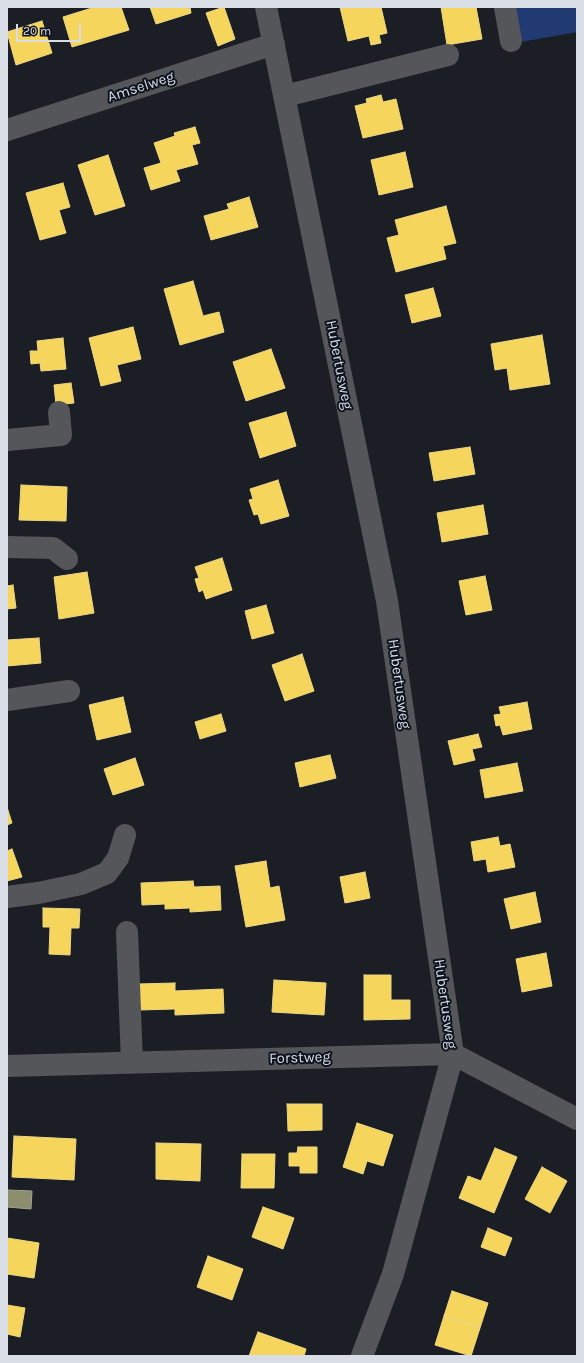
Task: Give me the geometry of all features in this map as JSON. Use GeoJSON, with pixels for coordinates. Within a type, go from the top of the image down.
{"type":"FeatureCollection","features":[{"type":"Feature","properties":{"kind":"street","name":"Hubertusweg"},"geometry":{"type":"LineString","coordinates":[[266,7],[387,601],[453,1054],[393,1274],[362,1356]]}},
{"type":"Feature","properties":{"kind":"street"},"geometry":{"type":"LineString","coordinates":[[505,7],[511,41]]}},
{"type":"Feature","properties":{"kind":"street","name":"Amselweg"},"geometry":{"type":"LineString","coordinates":[[7,130],[274,44]]}},
{"type":"Feature","properties":{"kind":"street"},"geometry":{"type":"LineString","coordinates":[[285,96],[448,54]]}},
{"type":"Feature","properties":{"kind":"street"},"geometry":{"type":"LineString","coordinates":[[7,440],[61,435],[59,412]]}},
{"type":"Feature","properties":{"kind":"street"},"geometry":{"type":"LineString","coordinates":[[7,547],[53,548],[67,559]]}},
{"type":"Feature","properties":{"kind":"street"},"geometry":{"type":"LineString","coordinates":[[7,700],[69,691]]}},
{"type":"Feature","properties":{"kind":"street"},"geometry":{"type":"LineString","coordinates":[[7,897],[38,893],[81,884],[107,873],[118,858],[125,835]]}},
{"type":"Feature","properties":{"kind":"street"},"geometry":{"type":"LineString","coordinates":[[127,932],[132,1063]]}},
{"type":"Feature","properties":{"kind":"street","name":"Forstweg"},"geometry":{"type":"LineString","coordinates":[[7,1066],[453,1054],[577,1119]]}},
{"type":"Feature","properties":{"kind":"shaded area"},"geometry":{"type":"Polygon","coordinates":[[[508,7],[577,7],[577,32],[515,43],[508,7]]]}},
{"type":"Feature","properties":{"kind":"building: Wohnen"},"geometry":{"type":"Polygon","coordinates":[[[95,7],[121,7],[129,30],[72,47],[63,17],[95,7]]]}},
{"type":"Feature","properties":{"kind":"building: Wohnen"},"geometry":{"type":"Polygon","coordinates":[[[150,7],[190,7],[191,13],[156,24],[150,7]]]}},
{"type":"Feature","properties":{"kind":"building: Wohnen"},"geometry":{"type":"Polygon","coordinates":[[[224,7],[235,39],[218,46],[206,13],[224,7]]]}},
{"type":"Feature","properties":{"kind":"building: Wohnen"},"geometry":{"type":"Polygon","coordinates":[[[340,7],[381,7],[387,33],[379,35],[381,43],[371,45],[369,36],[348,41],[340,7]]]}},
{"type":"Feature","properties":{"kind":"building: Wohnen"},"geometry":{"type":"Polygon","coordinates":[[[441,7],[476,7],[482,39],[447,45],[441,7]]]}},
{"type":"Feature","properties":{"kind":"building: Wohnen"},"geometry":{"type":"Polygon","coordinates":[[[42,21],[52,53],[16,65],[7,32],[42,21]]]}},
{"type":"Feature","properties":{"kind":"building: Wohnen"},"geometry":{"type":"Polygon","coordinates":[[[381,95],[383,102],[396,99],[403,129],[363,138],[355,106],[367,103],[366,99],[381,95]]]}},
{"type":"Feature","properties":{"kind":"building: Wohnen"},"geometry":{"type":"Polygon","coordinates":[[[195,127],[200,143],[192,145],[198,164],[176,170],[180,181],[151,190],[144,168],[161,163],[154,143],[175,136],[174,133],[195,127]]]}},
{"type":"Feature","properties":{"kind":"building: Wohnen"},"geometry":{"type":"Polygon","coordinates":[[[405,152],[413,187],[379,195],[371,160],[405,152]]]}},
{"type":"Feature","properties":{"kind":"building: Wohnen"},"geometry":{"type":"Polygon","coordinates":[[[108,155],[125,206],[95,215],[78,165],[108,155]]]}},
{"type":"Feature","properties":{"kind":"building: Wohnen"},"geometry":{"type":"Polygon","coordinates":[[[63,183],[70,207],[59,210],[66,233],[40,240],[26,193],[63,183]]]}},
{"type":"Feature","properties":{"kind":"building: Wohnen"},"geometry":{"type":"Polygon","coordinates":[[[249,197],[258,227],[211,240],[204,216],[229,209],[227,204],[249,197]]]}},
{"type":"Feature","properties":{"kind":"building: Wohnen"},"geometry":{"type":"Polygon","coordinates":[[[446,206],[456,243],[443,246],[446,259],[396,272],[387,238],[399,235],[395,220],[446,206]]]}},
{"type":"Feature","properties":{"kind":"building: Wohnen"},"geometry":{"type":"Polygon","coordinates":[[[193,281],[203,316],[219,312],[224,332],[180,345],[164,289],[193,281]]]}},
{"type":"Feature","properties":{"kind":"building: Wohnen"},"geometry":{"type":"Polygon","coordinates":[[[433,288],[441,316],[412,323],[405,295],[433,288]]]}},
{"type":"Feature","properties":{"kind":"building: Wohnen"},"geometry":{"type":"Polygon","coordinates":[[[133,327],[141,359],[117,365],[121,381],[101,386],[89,338],[133,327]]]}},
{"type":"Feature","properties":{"kind":"building: Wohnen"},"geometry":{"type":"Polygon","coordinates":[[[542,335],[550,384],[510,390],[507,368],[495,370],[491,344],[542,335]]]}},
{"type":"Feature","properties":{"kind":"building: Wohnen"},"geometry":{"type":"Polygon","coordinates":[[[63,338],[66,369],[41,371],[40,363],[31,364],[30,351],[38,351],[37,341],[63,338]]]}},
{"type":"Feature","properties":{"kind":"building: Wohnen"},"geometry":{"type":"Polygon","coordinates":[[[271,349],[285,388],[246,401],[233,362],[271,349]]]}},
{"type":"Feature","properties":{"kind":"building: Wohnen"},"geometry":{"type":"Polygon","coordinates":[[[71,383],[74,403],[56,405],[54,385],[71,383]]]}},
{"type":"Feature","properties":{"kind":"building: Wohnen"},"geometry":{"type":"Polygon","coordinates":[[[286,412],[296,446],[260,458],[249,423],[286,412]]]}},
{"type":"Feature","properties":{"kind":"building: Wohnen"},"geometry":{"type":"Polygon","coordinates":[[[470,447],[475,474],[434,481],[429,453],[470,447]]]}},
{"type":"Feature","properties":{"kind":"building: Wohnen"},"geometry":{"type":"Polygon","coordinates":[[[278,480],[289,516],[261,524],[258,514],[254,515],[249,500],[253,499],[250,489],[278,480]]]}},
{"type":"Feature","properties":{"kind":"building: Wohnen"},"geometry":{"type":"Polygon","coordinates":[[[21,485],[67,487],[66,521],[19,520],[21,485]]]}},
{"type":"Feature","properties":{"kind":"building: Wohnen"},"geometry":{"type":"Polygon","coordinates":[[[483,505],[488,534],[442,542],[437,513],[483,505]]]}},
{"type":"Feature","properties":{"kind":"building: Wohnen"},"geometry":{"type":"Polygon","coordinates":[[[222,558],[232,590],[206,599],[203,590],[199,592],[195,579],[199,578],[195,567],[222,558]]]}},
{"type":"Feature","properties":{"kind":"building: Wohnen"},"geometry":{"type":"Polygon","coordinates":[[[87,572],[94,613],[59,619],[54,577],[87,572]]]}},
{"type":"Feature","properties":{"kind":"building: Wohnen"},"geometry":{"type":"Polygon","coordinates":[[[485,576],[492,610],[466,615],[459,581],[485,576]]]}},
{"type":"Feature","properties":{"kind":"building: Wohnen"},"geometry":{"type":"Polygon","coordinates":[[[13,585],[16,608],[7,609],[7,586],[13,585]]]}},
{"type":"Feature","properties":{"kind":"building: Wohnen"},"geometry":{"type":"Polygon","coordinates":[[[266,605],[274,633],[252,639],[245,611],[266,605]]]}},
{"type":"Feature","properties":{"kind":"building: Wohnen"},"geometry":{"type":"Polygon","coordinates":[[[39,638],[41,663],[7,666],[7,640],[39,638]]]}},
{"type":"Feature","properties":{"kind":"building: Wohnen"},"geometry":{"type":"Polygon","coordinates":[[[302,654],[314,691],[285,701],[272,665],[302,654]]]}},
{"type":"Feature","properties":{"kind":"building: Wohnen"},"geometry":{"type":"Polygon","coordinates":[[[123,697],[131,732],[97,740],[89,705],[123,697]]]}},
{"type":"Feature","properties":{"kind":"building: Wohnen"},"geometry":{"type":"Polygon","coordinates":[[[527,702],[532,729],[503,735],[500,725],[496,726],[494,715],[501,714],[499,707],[527,702]]]}},
{"type":"Feature","properties":{"kind":"building: Wohnen"},"geometry":{"type":"Polygon","coordinates":[[[221,714],[226,731],[200,739],[195,722],[221,714]]]}},
{"type":"Feature","properties":{"kind":"building: Wohnen"},"geometry":{"type":"Polygon","coordinates":[[[478,734],[482,747],[472,749],[475,760],[454,765],[448,741],[478,734]]]}},
{"type":"Feature","properties":{"kind":"building: Wohnen"},"geometry":{"type":"Polygon","coordinates":[[[330,755],[336,778],[300,787],[295,763],[330,755]]]}},
{"type":"Feature","properties":{"kind":"building: Wohnen"},"geometry":{"type":"Polygon","coordinates":[[[135,758],[144,785],[113,795],[104,769],[135,758]]]}},
{"type":"Feature","properties":{"kind":"building: Wohnen"},"geometry":{"type":"Polygon","coordinates":[[[517,763],[523,791],[485,798],[480,770],[517,763]]]}},
{"type":"Feature","properties":{"kind":"building: Wohnen"},"geometry":{"type":"Polygon","coordinates":[[[7,807],[12,823],[7,825],[7,807]]]}},
{"type":"Feature","properties":{"kind":"building: Wohnen"},"geometry":{"type":"Polygon","coordinates":[[[498,837],[500,846],[510,844],[515,867],[488,872],[486,859],[474,861],[471,842],[498,837]]]}},
{"type":"Feature","properties":{"kind":"building: Wohnen"},"geometry":{"type":"Polygon","coordinates":[[[12,849],[22,877],[7,881],[7,851],[12,849]]]}},
{"type":"Feature","properties":{"kind":"building: Wohnen"},"geometry":{"type":"Polygon","coordinates":[[[266,861],[270,888],[279,886],[285,920],[246,927],[235,866],[266,861]]]}},
{"type":"Feature","properties":{"kind":"building: Wohnen"},"geometry":{"type":"Polygon","coordinates":[[[365,872],[370,898],[345,903],[340,877],[365,872]]]}},
{"type":"Feature","properties":{"kind":"building: Wohnen"},"geometry":{"type":"Polygon","coordinates":[[[193,881],[194,887],[220,886],[221,910],[190,912],[190,908],[165,909],[165,904],[142,905],[141,883],[193,881]]]}},
{"type":"Feature","properties":{"kind":"building: Wohnen"},"geometry":{"type":"Polygon","coordinates":[[[535,892],[541,922],[511,929],[504,899],[535,892]]]}},
{"type":"Feature","properties":{"kind":"building: Wohnen"},"geometry":{"type":"Polygon","coordinates":[[[43,908],[80,909],[79,928],[71,928],[70,955],[49,954],[50,927],[43,927],[43,908]]]}},
{"type":"Feature","properties":{"kind":"building: Wohnen"},"geometry":{"type":"Polygon","coordinates":[[[546,953],[552,986],[522,992],[516,959],[546,953]]]}},
{"type":"Feature","properties":{"kind":"building: Wohnen"},"geometry":{"type":"Polygon","coordinates":[[[364,975],[391,975],[391,1000],[410,1000],[410,1019],[364,1020],[364,975]]]}},
{"type":"Feature","properties":{"kind":"building: Wohnen"},"geometry":{"type":"Polygon","coordinates":[[[274,980],[326,983],[324,1015],[272,1012],[274,980]]]}},
{"type":"Feature","properties":{"kind":"building: Wohnen"},"geometry":{"type":"Polygon","coordinates":[[[175,983],[175,991],[223,989],[224,1013],[175,1015],[175,1009],[139,1010],[138,984],[175,983]]]}},
{"type":"Feature","properties":{"kind":"building: Wohnen"},"geometry":{"type":"Polygon","coordinates":[[[287,1104],[322,1104],[322,1130],[288,1131],[287,1104]]]}},
{"type":"Feature","properties":{"kind":"building: Wohnen"},"geometry":{"type":"Polygon","coordinates":[[[357,1123],[393,1135],[383,1166],[367,1161],[363,1174],[343,1167],[357,1123]]]}},
{"type":"Feature","properties":{"kind":"building: Wohnen"},"geometry":{"type":"Polygon","coordinates":[[[14,1136],[76,1139],[74,1180],[12,1177],[14,1136]]]}},
{"type":"Feature","properties":{"kind":"building: Wohnen"},"geometry":{"type":"Polygon","coordinates":[[[156,1143],[201,1144],[200,1181],[156,1179],[156,1143]]]}},
{"type":"Feature","properties":{"kind":"building: Wohnen"},"geometry":{"type":"Polygon","coordinates":[[[298,1147],[317,1147],[317,1173],[300,1173],[300,1166],[289,1166],[289,1153],[297,1153],[298,1147]]]}},
{"type":"Feature","properties":{"kind":"building: Wohnen"},"geometry":{"type":"Polygon","coordinates":[[[495,1148],[517,1157],[494,1213],[459,1198],[468,1176],[481,1181],[495,1148]]]}},
{"type":"Feature","properties":{"kind":"building: Wohnen"},"geometry":{"type":"Polygon","coordinates":[[[242,1154],[275,1154],[274,1188],[241,1188],[242,1154]]]}},
{"type":"Feature","properties":{"kind":"building: Wohnen"},"geometry":{"type":"Polygon","coordinates":[[[542,1167],[567,1181],[550,1213],[525,1199],[542,1167]]]}},
{"type":"Feature","properties":{"kind":"building: Wohnen"},"geometry":{"type":"Polygon","coordinates":[[[263,1207],[294,1218],[283,1249],[252,1237],[263,1207]]]}},
{"type":"Feature","properties":{"kind":"building: Wohnen"},"geometry":{"type":"Polygon","coordinates":[[[488,1228],[512,1238],[505,1256],[481,1247],[488,1228]]]}},
{"type":"Feature","properties":{"kind":"building: Wohnen"},"geometry":{"type":"Polygon","coordinates":[[[7,1238],[39,1243],[34,1278],[7,1274],[7,1238]]]}},
{"type":"Feature","properties":{"kind":"building: Wohnen"},"geometry":{"type":"Polygon","coordinates":[[[208,1256],[243,1269],[232,1300],[197,1287],[208,1256]]]}},
{"type":"Feature","properties":{"kind":"building: Wohnen"},"geometry":{"type":"Polygon","coordinates":[[[452,1291],[488,1303],[480,1328],[444,1316],[452,1291]]]}},
{"type":"Feature","properties":{"kind":"building: Wohnen"},"geometry":{"type":"Polygon","coordinates":[[[7,1305],[25,1308],[20,1337],[7,1334],[7,1305]]]}},
{"type":"Feature","properties":{"kind":"building: Wohnen"},"geometry":{"type":"Polygon","coordinates":[[[444,1316],[480,1328],[471,1356],[435,1345],[444,1316]]]}},
{"type":"Feature","properties":{"kind":"building: Wohnen"},"geometry":{"type":"Polygon","coordinates":[[[258,1332],[306,1349],[304,1356],[249,1356],[258,1332]]]}},
{"type":"Feature","properties":{"kind":"building: Industrie"},"geometry":{"type":"Polygon","coordinates":[[[7,1190],[32,1191],[31,1209],[7,1207],[7,1190]]]}}]}
